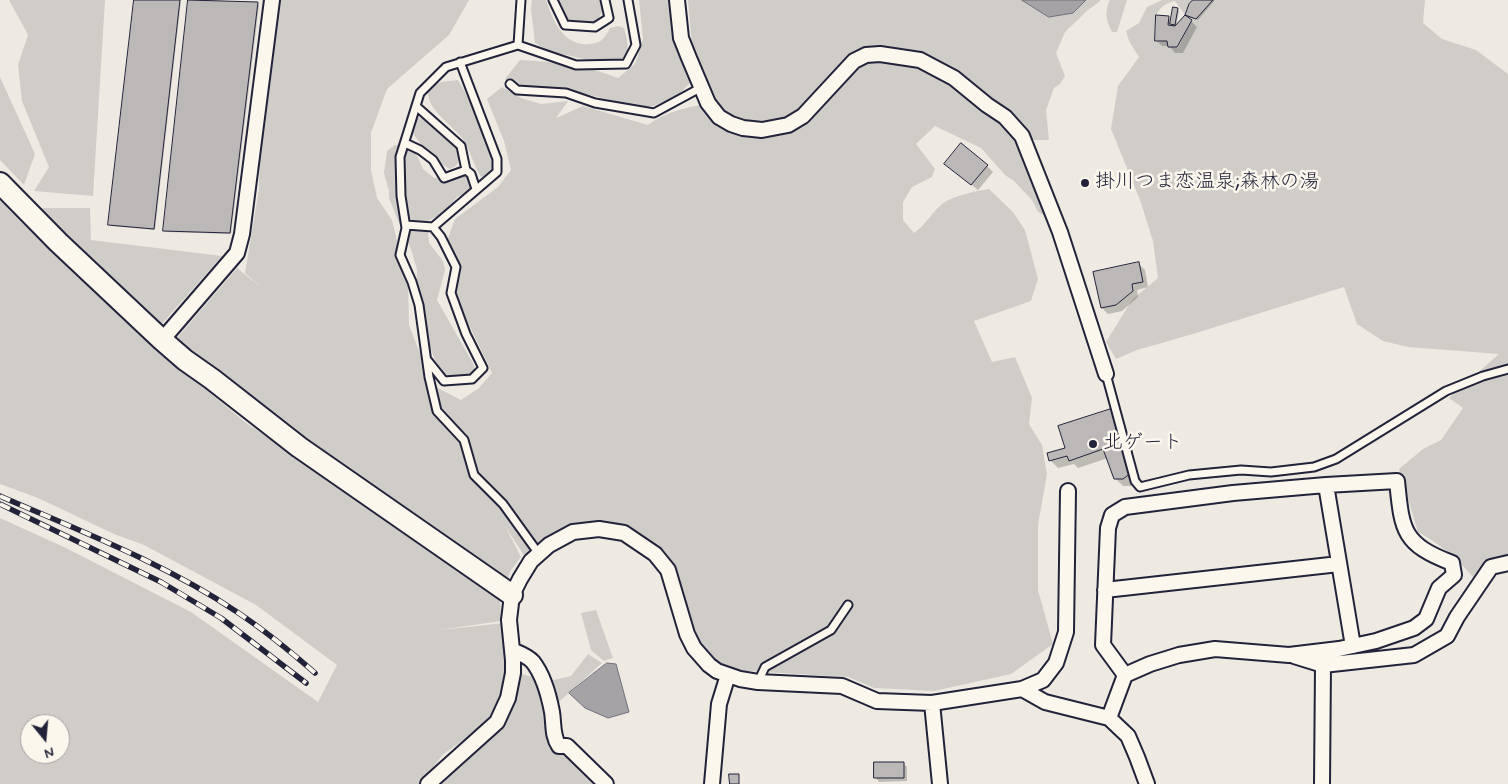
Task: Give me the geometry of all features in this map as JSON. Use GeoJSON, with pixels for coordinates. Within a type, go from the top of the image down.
{"type":"FeatureCollection","features":[{"type":"Feature","properties":{"kind":"street"},"geometry":{"type":"LineString","coordinates":[[162,340],[237,253],[242,234],[272,0]]}},
{"type":"Feature","properties":{"kind":"street"},"geometry":{"type":"LineString","coordinates":[[677,0],[681,38],[708,103],[719,117],[731,124],[743,128],[762,130],[788,125],[803,116],[854,61],[866,55],[880,54],[920,60],[954,78],[1005,117],[1022,136],[1060,232],[1106,374]]}},
{"type":"Feature","properties":{"kind":"street"},"geometry":{"type":"LineString","coordinates":[[0,183],[58,242],[185,360],[212,378],[299,447],[512,595]]}},
{"type":"Feature","properties":{"kind":"street"},"geometry":{"type":"LineString","coordinates":[[1109,718],[1125,675],[1150,664],[1179,655],[1215,649],[1289,654],[1339,650],[1414,628],[1426,619],[1439,588],[1454,576],[1452,563],[1434,557],[1410,540],[1401,520],[1397,481],[1233,493],[1125,507],[1112,516],[1108,528],[1102,645],[1125,675]]}},
{"type":"Feature","properties":{"kind":"street"},"geometry":{"type":"LineString","coordinates":[[1326,485],[1353,646]]}},
{"type":"Feature","properties":{"kind":"street"},"geometry":{"type":"LineString","coordinates":[[428,784],[497,722],[508,698],[513,673],[509,620],[512,595],[531,561],[549,545],[573,532],[599,529],[624,533],[643,544],[655,554],[668,570],[687,634],[694,648],[709,665],[728,676],[758,682],[842,686],[878,701],[932,703],[1022,689],[1043,680],[1056,663],[1066,632],[1068,491]]}},
{"type":"Feature","properties":{"kind":"street"},"geometry":{"type":"LineString","coordinates":[[1289,654],[1323,666],[1414,655],[1447,636],[1457,617],[1491,567],[1508,563]]}},
{"type":"Feature","properties":{"kind":"street"},"geometry":{"type":"LineString","coordinates":[[1105,590],[1339,564]]}},
{"type":"Feature","properties":{"kind":"street"},"geometry":{"type":"LineString","coordinates":[[512,650],[525,655],[532,661],[544,683],[552,712],[555,740],[559,746],[567,746],[606,784]]}},
{"type":"Feature","properties":{"kind":"street"},"geometry":{"type":"LineString","coordinates":[[1322,784],[1323,666]]}},
{"type":"Feature","properties":{"kind":"street"},"geometry":{"type":"LineString","coordinates":[[712,784],[719,704],[728,676]]}},
{"type":"Feature","properties":{"kind":"street"},"geometry":{"type":"LineString","coordinates":[[1022,689],[1045,702],[1109,718],[1128,736],[1138,757],[1147,784]]}},
{"type":"Feature","properties":{"kind":"street"},"geometry":{"type":"LineString","coordinates":[[932,703],[940,784]]}},
{"type":"Feature","properties":{"kind":"lane"},"geometry":{"type":"LineString","coordinates":[[518,45],[521,0]]}},
{"type":"Feature","properties":{"kind":"lane"},"geometry":{"type":"LineString","coordinates":[[553,0],[565,25],[595,27],[608,18],[605,0]]}},
{"type":"Feature","properties":{"kind":"lane"},"geometry":{"type":"LineString","coordinates":[[539,554],[504,504],[474,475],[464,440],[437,411],[429,377],[419,306],[412,282],[400,255],[406,225],[401,196],[400,157],[420,93],[446,67],[518,45],[576,65],[626,64],[636,45],[628,0]]}},
{"type":"Feature","properties":{"kind":"lane"},"geometry":{"type":"LineString","coordinates":[[406,225],[433,227],[497,172],[497,159],[460,62]]}},
{"type":"Feature","properties":{"kind":"lane"},"geometry":{"type":"LineString","coordinates":[[510,84],[517,90],[566,93],[595,103],[654,113],[702,87]]}},
{"type":"Feature","properties":{"kind":"lane"},"geometry":{"type":"LineString","coordinates":[[416,106],[461,146],[466,170],[471,174],[476,189]]}},
{"type":"Feature","properties":{"kind":"lane"},"geometry":{"type":"LineString","coordinates":[[405,143],[420,150],[433,160],[444,178],[466,170]]}},
{"type":"Feature","properties":{"kind":"lane"},"geometry":{"type":"LineString","coordinates":[[427,361],[444,381],[472,379],[483,368],[466,334],[451,293],[456,267],[441,237],[433,227]]}},
{"type":"Feature","properties":{"kind":"lane"},"geometry":{"type":"LineString","coordinates":[[1106,374],[1135,481],[1140,487],[1198,474],[1241,470],[1271,472],[1314,468],[1336,459],[1446,391],[1508,369]]}},
{"type":"Feature","properties":{"kind":"lane"},"geometry":{"type":"LineString","coordinates":[[758,682],[765,667],[831,630],[848,605]]}},
{"type":"Feature","properties":{"kind":"shaded area"},"geometry":{"type":"Polygon","coordinates":[[[9,0],[105,0],[93,196],[34,191],[49,167],[22,101],[18,65],[28,35],[9,0]]]}},
{"type":"Feature","properties":{"kind":"shaded area"},"geometry":{"type":"Polygon","coordinates":[[[274,0],[469,0],[449,35],[387,89],[371,133],[371,170],[377,198],[392,220],[408,285],[409,325],[432,385],[461,400],[479,388],[492,373],[471,329],[449,297],[456,267],[444,249],[455,219],[498,187],[511,170],[504,141],[487,99],[502,87],[521,98],[541,104],[568,101],[556,118],[583,106],[648,125],[670,113],[708,103],[694,69],[688,0],[1100,0],[1065,32],[1056,53],[1065,76],[1060,84],[1054,88],[1046,110],[1049,140],[1024,140],[1047,217],[1038,212],[1032,200],[1014,181],[1005,175],[981,148],[935,126],[916,144],[935,169],[932,177],[912,187],[903,202],[903,220],[914,233],[945,202],[964,194],[989,189],[1013,212],[1025,230],[1038,279],[1031,301],[974,321],[992,362],[1015,357],[1032,398],[1029,424],[1042,445],[1047,474],[1038,525],[1038,590],[1053,644],[1011,674],[934,691],[874,688],[848,677],[730,670],[714,663],[698,645],[676,567],[666,552],[628,527],[601,522],[578,524],[543,539],[525,557],[505,526],[521,557],[511,570],[507,581],[348,475],[176,339],[237,268],[262,288],[245,273],[259,189],[261,81],[274,0]]]}},
{"type":"Feature","properties":{"kind":"shaded area"},"geometry":{"type":"Polygon","coordinates":[[[532,0],[546,0],[552,16],[561,31],[566,37],[581,44],[600,41],[610,28],[618,26],[624,28],[628,46],[625,56],[617,63],[610,65],[549,51],[535,43],[531,9],[532,0]]]}},
{"type":"Feature","properties":{"kind":"shaded area"},"geometry":{"type":"Polygon","coordinates":[[[557,0],[600,0],[602,11],[595,27],[582,31],[570,23],[557,0]]]}},
{"type":"Feature","properties":{"kind":"shaded area"},"geometry":{"type":"Polygon","coordinates":[[[639,0],[678,0],[677,48],[690,83],[677,96],[653,106],[638,107],[586,94],[546,93],[510,84],[505,79],[520,60],[569,65],[594,70],[618,78],[635,64],[643,39],[639,0]]]}},
{"type":"Feature","properties":{"kind":"shaded area"},"geometry":{"type":"Polygon","coordinates":[[[1022,0],[1086,0],[1073,13],[1049,17],[1022,0]]]}},
{"type":"Feature","properties":{"kind":"shaded area"},"geometry":{"type":"Polygon","coordinates":[[[1110,0],[1127,0],[1117,32],[1112,32],[1107,20],[1106,12],[1110,0]]]}},
{"type":"Feature","properties":{"kind":"shaded area"},"geometry":{"type":"Polygon","coordinates":[[[1162,0],[1425,0],[1423,23],[1442,39],[1476,50],[1508,74],[1508,573],[1474,578],[1448,552],[1418,532],[1399,469],[1423,449],[1441,440],[1463,408],[1449,398],[1499,354],[1408,347],[1383,341],[1357,324],[1344,287],[1137,350],[1116,359],[1106,342],[1132,300],[1158,278],[1153,241],[1140,200],[1111,129],[1118,86],[1139,57],[1129,41],[1126,31],[1139,23],[1147,7],[1162,0]],[[1175,1],[1162,7],[1156,16],[1155,42],[1167,41],[1168,46],[1178,48],[1192,20],[1185,15],[1175,1]]]}},
{"type":"Feature","properties":{"kind":"shaded area"},"geometry":{"type":"Polygon","coordinates":[[[0,77],[35,154],[24,185],[0,160],[0,77]]]}},
{"type":"Feature","properties":{"kind":"shaded area"},"geometry":{"type":"Polygon","coordinates":[[[458,80],[466,94],[495,167],[491,174],[481,177],[464,141],[440,116],[430,102],[428,95],[429,87],[441,82],[458,80]]]}},
{"type":"Feature","properties":{"kind":"shaded area"},"geometry":{"type":"Polygon","coordinates":[[[412,115],[431,122],[453,141],[460,157],[457,165],[450,169],[433,160],[408,127],[406,117],[412,115]]]}},
{"type":"Feature","properties":{"kind":"shaded area"},"geometry":{"type":"Polygon","coordinates":[[[406,144],[415,151],[423,169],[434,178],[451,178],[471,174],[471,191],[457,197],[444,213],[427,221],[429,243],[443,261],[445,270],[437,300],[474,365],[474,373],[464,378],[455,379],[444,373],[435,360],[425,334],[416,293],[417,270],[411,249],[389,198],[384,173],[387,151],[395,145],[406,144]]]}},
{"type":"Feature","properties":{"kind":"shaded area"},"geometry":{"type":"Polygon","coordinates":[[[0,197],[149,342],[246,423],[344,488],[500,598],[501,621],[439,630],[504,623],[507,673],[493,720],[442,755],[422,784],[0,784],[0,518],[66,548],[191,612],[318,702],[337,665],[256,605],[144,545],[114,534],[38,498],[0,484],[0,197]]]}},
{"type":"Feature","properties":{"kind":"shaded area"},"geometry":{"type":"Polygon","coordinates":[[[37,208],[90,208],[91,240],[222,256],[161,325],[37,208]]]}},
{"type":"Feature","properties":{"kind":"shaded area"},"geometry":{"type":"Polygon","coordinates":[[[596,610],[613,658],[604,661],[591,650],[581,613],[596,610]]]}},
{"type":"Feature","properties":{"kind":"shaded area"},"geometry":{"type":"Polygon","coordinates":[[[588,654],[602,663],[551,709],[559,746],[601,779],[595,784],[438,784],[507,721],[521,674],[550,681],[571,676],[588,654]]]}},
{"type":"Feature","properties":{"kind":"shaded area"},"geometry":{"type":"Polygon","coordinates":[[[607,663],[616,664],[629,712],[608,718],[585,708],[569,693],[607,663]]]}},
{"type":"Feature","properties":{"kind":"building"},"geometry":{"type":"Polygon","coordinates":[[[134,0],[180,0],[154,229],[108,225],[134,0]]]}},
{"type":"Feature","properties":{"kind":"building"},"geometry":{"type":"Polygon","coordinates":[[[188,0],[258,2],[230,233],[163,231],[188,0]]]}},
{"type":"Feature","properties":{"kind":"building"},"geometry":{"type":"Polygon","coordinates":[[[1193,0],[1213,0],[1196,19],[1185,15],[1189,4],[1193,0]]]}},
{"type":"Feature","properties":{"kind":"building"},"geometry":{"type":"Polygon","coordinates":[[[1173,7],[1178,8],[1175,25],[1170,24],[1173,7]]]}},
{"type":"Feature","properties":{"kind":"building"},"geometry":{"type":"Polygon","coordinates":[[[1156,15],[1169,16],[1168,25],[1175,26],[1185,15],[1192,20],[1177,47],[1168,47],[1167,41],[1155,41],[1156,15]]]}},
{"type":"Feature","properties":{"kind":"building"},"geometry":{"type":"Polygon","coordinates":[[[961,143],[988,165],[971,185],[944,164],[961,143]]]}},
{"type":"Feature","properties":{"kind":"building"},"geometry":{"type":"Polygon","coordinates":[[[1139,262],[1143,282],[1132,284],[1133,291],[1116,305],[1101,308],[1093,272],[1139,262]]]}},
{"type":"Feature","properties":{"kind":"building","name":"北ゲート"},"geometry":{"type":"Polygon","coordinates":[[[1111,409],[1131,473],[1123,479],[1114,479],[1103,449],[1069,461],[1067,456],[1049,461],[1047,453],[1065,448],[1058,426],[1111,409]]]}},
{"type":"Feature","properties":{"kind":"building"},"geometry":{"type":"Polygon","coordinates":[[[874,762],[904,762],[904,778],[874,778],[874,762]]]}},
{"type":"Feature","properties":{"kind":"building"},"geometry":{"type":"Polygon","coordinates":[[[729,774],[739,774],[739,784],[730,784],[729,774]]]}},
{"type":"Feature","properties":{"kind":"railway"},"geometry":{"type":"LineString","coordinates":[[0,496],[151,563],[209,594],[277,641],[315,673]]}},
{"type":"Feature","properties":{"kind":"railway"},"geometry":{"type":"LineString","coordinates":[[0,504],[161,582],[221,618],[306,683]]}},
{"type":"Feature","properties":{"kind":"place","name":"掛川つま恋温泉;森林の湯"},"geometry":{"type":"Point","coordinates":[1085,183]}},
{"type":"Feature","properties":{"kind":"place","name":"北ゲート"},"geometry":{"type":"Point","coordinates":[1093,444]}}]}
